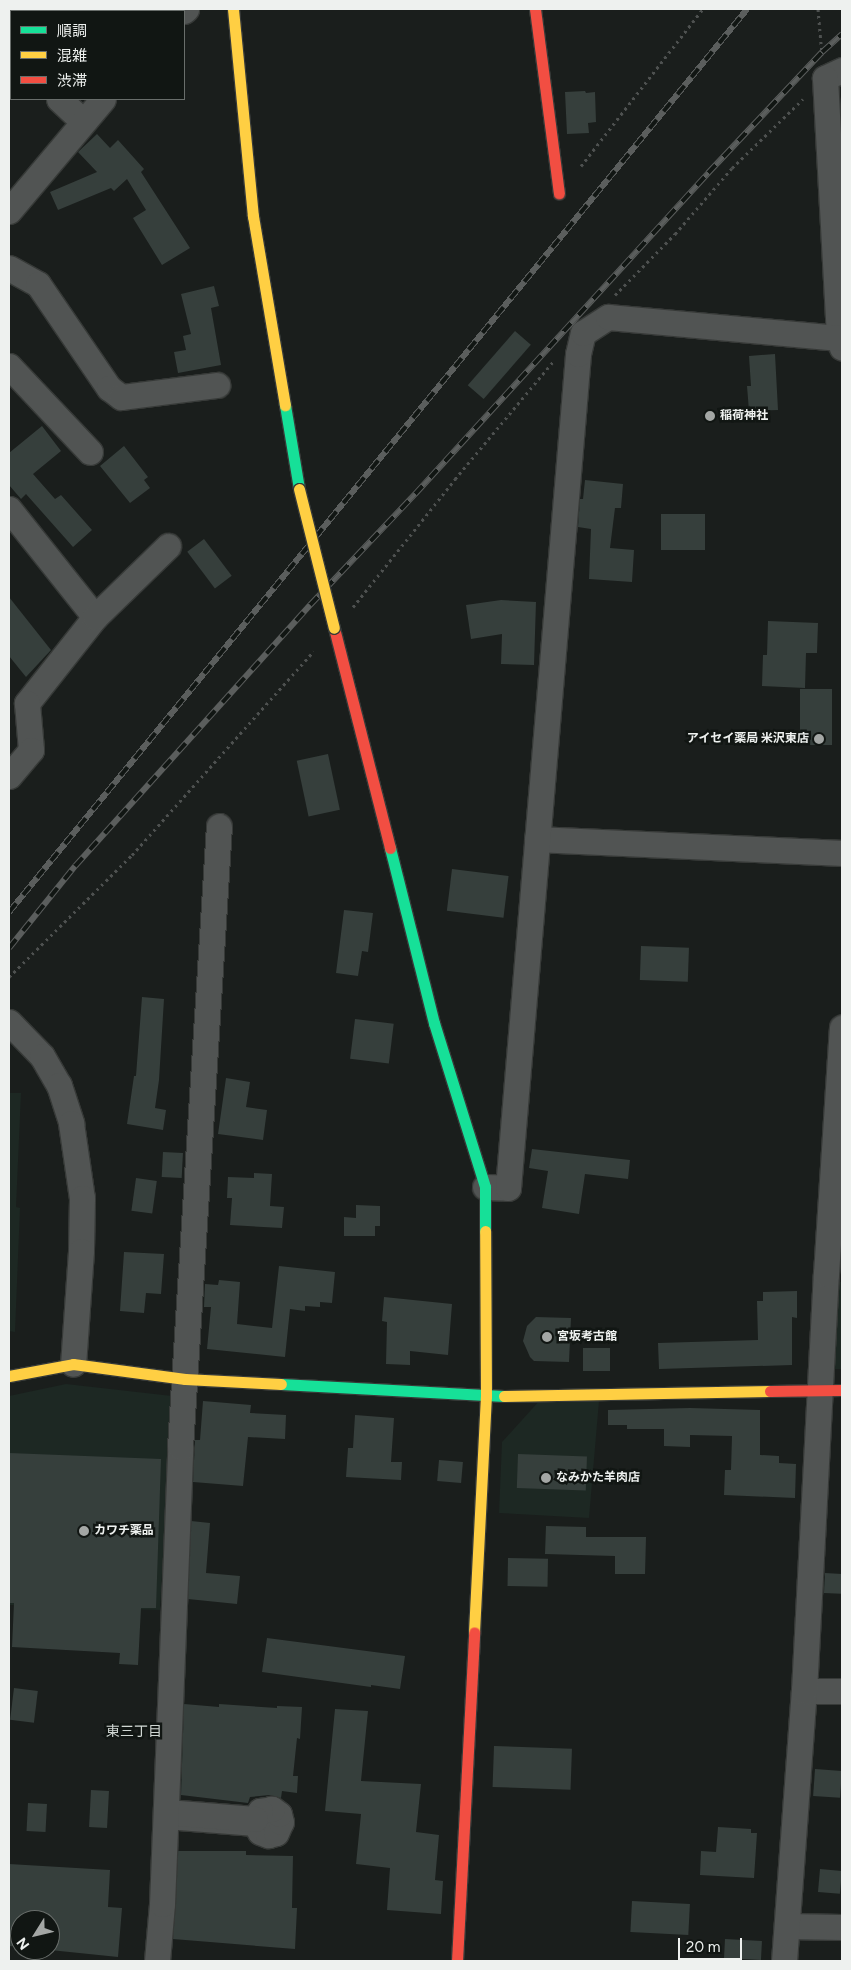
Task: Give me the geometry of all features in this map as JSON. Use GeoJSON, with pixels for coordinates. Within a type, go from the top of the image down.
{"type":"FeatureCollection","features":[{"type":"Feature","properties":{"kind":"street"},"geometry":{"type":"LineString","coordinates":[[234,9],[253,216],[299,489],[434,1023],[485,1187],[486,1396],[457,1961]]}},
{"type":"Feature","properties":{"kind":"street"},"geometry":{"type":"LineString","coordinates":[[535,9],[559,193]]}},
{"type":"Feature","properties":{"kind":"street"},"geometry":{"type":"LineString","coordinates":[[485,1187],[508,1188],[578,354],[583,333],[608,317],[841,343],[834,74]]}},
{"type":"Feature","properties":{"kind":"street"},"geometry":{"type":"LineString","coordinates":[[60,100],[83,121]]}},
{"type":"Feature","properties":{"kind":"street"},"geometry":{"type":"LineString","coordinates":[[9,211],[101,100]]}},
{"type":"Feature","properties":{"kind":"street"},"geometry":{"type":"LineString","coordinates":[[9,268],[38,284],[109,388],[121,397],[217,385]]}},
{"type":"Feature","properties":{"kind":"street"},"geometry":{"type":"LineString","coordinates":[[9,366],[90,452]]}},
{"type":"Feature","properties":{"kind":"street"},"geometry":{"type":"LineString","coordinates":[[9,508],[95,617]]}},
{"type":"Feature","properties":{"kind":"street"},"geometry":{"type":"LineString","coordinates":[[9,776],[30,750],[27,703],[95,617],[168,546]]}},
{"type":"Feature","properties":{"kind":"street"},"geometry":{"type":"LineString","coordinates":[[158,1961],[166,1814],[180,1447],[218,826]]}},
{"type":"Feature","properties":{"kind":"street"},"geometry":{"type":"LineString","coordinates":[[537,839],[842,853]]}},
{"type":"Feature","properties":{"kind":"street"},"geometry":{"type":"LineString","coordinates":[[9,1022],[42,1056],[59,1085],[71,1123],[82,1198],[81,1251],[72,1364]]}},
{"type":"Feature","properties":{"kind":"street"},"geometry":{"type":"LineString","coordinates":[[784,1961],[804,1691],[832,1390],[826,1274],[842,1028]]}},
{"type":"Feature","properties":{"kind":"street"},"geometry":{"type":"LineString","coordinates":[[9,1376],[72,1364],[185,1379],[486,1396],[832,1390]]}},
{"type":"Feature","properties":{"kind":"street"},"geometry":{"type":"LineString","coordinates":[[804,1691],[842,1691]]}},
{"type":"Feature","properties":{"kind":"street"},"geometry":{"type":"LineString","coordinates":[[787,1926],[842,1927]]}},
{"type":"Feature","properties":{"kind":"path"},"geometry":{"type":"LineString","coordinates":[[559,193],[704,9]]}},
{"type":"Feature","properties":{"kind":"path"},"geometry":{"type":"LineString","coordinates":[[612,297],[674,234],[732,168],[834,74],[818,9]]}},
{"type":"Feature","properties":{"kind":"path"},"geometry":{"type":"LineString","coordinates":[[352,608],[455,479],[556,358]]}},
{"type":"Feature","properties":{"kind":"path"},"geometry":{"type":"LineString","coordinates":[[9,976],[132,855],[320,644]]}},
{"type":"Feature","properties":{"kind":"shaded area"},"geometry":{"type":"Polygon","coordinates":[[[9,1093],[21,1093],[16,1207],[20,1208],[15,1332],[9,1331],[9,1093]]]}},
{"type":"Feature","properties":{"kind":"shaded area"},"geometry":{"type":"Polygon","coordinates":[[[835,1282],[842,1282],[842,1369],[832,1369],[835,1282]]]}},
{"type":"Feature","properties":{"kind":"shaded area","name":"カワチ薬品"},"geometry":{"type":"Polygon","coordinates":[[[66,1384],[172,1396],[160,1610],[9,1605],[9,1396],[66,1384]]]}},
{"type":"Feature","properties":{"kind":"shaded area","name":"なみかた羊肉店"},"geometry":{"type":"Polygon","coordinates":[[[541,1399],[599,1401],[589,1518],[499,1513],[502,1442],[541,1399]]]}},
{"type":"Feature","properties":{"kind":"building"},"geometry":{"type":"Polygon","coordinates":[[[585,91],[586,93],[595,92],[596,122],[588,123],[589,133],[567,134],[565,92],[585,91]]]}},
{"type":"Feature","properties":{"kind":"building"},"geometry":{"type":"Polygon","coordinates":[[[97,134],[110,148],[118,140],[144,169],[141,172],[190,248],[162,265],[133,218],[146,210],[127,179],[114,191],[111,188],[58,210],[50,192],[97,172],[78,152],[97,134]]]}},
{"type":"Feature","properties":{"kind":"building"},"geometry":{"type":"Polygon","coordinates":[[[214,286],[219,306],[211,308],[221,365],[178,373],[174,352],[186,350],[183,336],[191,334],[181,294],[214,286]]]}},
{"type":"Feature","properties":{"kind":"building"},"geometry":{"type":"Polygon","coordinates":[[[515,331],[531,345],[484,399],[468,385],[515,331]]]}},
{"type":"Feature","properties":{"kind":"building"},"geometry":{"type":"Polygon","coordinates":[[[775,354],[778,410],[749,411],[747,386],[751,386],[749,356],[775,354]]]}},
{"type":"Feature","properties":{"kind":"building"},"geometry":{"type":"Polygon","coordinates":[[[42,426],[61,451],[33,474],[55,499],[61,495],[92,530],[73,547],[26,494],[21,499],[9,485],[9,453],[42,426]]]}},
{"type":"Feature","properties":{"kind":"building"},"geometry":{"type":"Polygon","coordinates":[[[124,446],[148,477],[144,480],[150,488],[130,503],[100,466],[124,446]]]}},
{"type":"Feature","properties":{"kind":"building"},"geometry":{"type":"Polygon","coordinates":[[[585,480],[623,484],[621,508],[615,508],[610,548],[634,550],[632,582],[589,579],[591,529],[578,527],[580,499],[583,499],[585,480]]]}},
{"type":"Feature","properties":{"kind":"building"},"geometry":{"type":"Polygon","coordinates":[[[661,514],[705,514],[705,550],[661,550],[661,514]]]}},
{"type":"Feature","properties":{"kind":"building"},"geometry":{"type":"Polygon","coordinates":[[[204,539],[232,576],[215,588],[187,552],[204,539]]]}},
{"type":"Feature","properties":{"kind":"building"},"geometry":{"type":"Polygon","coordinates":[[[9,597],[51,650],[26,677],[9,656],[9,597]]]}},
{"type":"Feature","properties":{"kind":"building"},"geometry":{"type":"Polygon","coordinates":[[[501,600],[536,602],[534,665],[501,664],[502,634],[471,639],[466,605],[501,600]]]}},
{"type":"Feature","properties":{"kind":"building"},"geometry":{"type":"Polygon","coordinates":[[[768,621],[818,623],[817,653],[806,653],[805,688],[762,686],[763,655],[767,655],[768,621]]]}},
{"type":"Feature","properties":{"kind":"building"},"geometry":{"type":"Polygon","coordinates":[[[800,689],[832,689],[832,745],[800,745],[800,689]]]}},
{"type":"Feature","properties":{"kind":"building"},"geometry":{"type":"Polygon","coordinates":[[[328,754],[340,810],[309,816],[297,761],[328,754]]]}},
{"type":"Feature","properties":{"kind":"building"},"geometry":{"type":"Polygon","coordinates":[[[452,869],[509,876],[503,918],[447,911],[452,869]]]}},
{"type":"Feature","properties":{"kind":"building"},"geometry":{"type":"Polygon","coordinates":[[[344,910],[373,913],[368,952],[362,951],[358,976],[336,973],[344,910]]]}},
{"type":"Feature","properties":{"kind":"building"},"geometry":{"type":"Polygon","coordinates":[[[641,946],[689,948],[688,982],[640,980],[641,946]]]}},
{"type":"Feature","properties":{"kind":"building"},"geometry":{"type":"Polygon","coordinates":[[[142,997],[164,999],[159,1080],[155,1108],[166,1110],[163,1130],[127,1124],[134,1076],[136,1076],[142,997]]]}},
{"type":"Feature","properties":{"kind":"building"},"geometry":{"type":"Polygon","coordinates":[[[355,1019],[394,1024],[389,1063],[350,1059],[355,1019]]]}},
{"type":"Feature","properties":{"kind":"building"},"geometry":{"type":"Polygon","coordinates":[[[226,1078],[250,1082],[246,1107],[267,1110],[263,1140],[218,1134],[226,1078]]]}},
{"type":"Feature","properties":{"kind":"building"},"geometry":{"type":"Polygon","coordinates":[[[532,1149],[630,1160],[628,1179],[585,1174],[579,1214],[542,1208],[548,1171],[529,1168],[532,1149]]]}},
{"type":"Feature","properties":{"kind":"building"},"geometry":{"type":"Polygon","coordinates":[[[163,1152],[183,1153],[182,1178],[162,1177],[163,1152]]]}},
{"type":"Feature","properties":{"kind":"building"},"geometry":{"type":"Polygon","coordinates":[[[254,1173],[272,1174],[270,1206],[284,1207],[282,1228],[230,1225],[232,1198],[227,1198],[228,1177],[254,1178],[254,1173]]]}},
{"type":"Feature","properties":{"kind":"building"},"geometry":{"type":"Polygon","coordinates":[[[136,1178],[157,1181],[152,1214],[131,1211],[136,1178]]]}},
{"type":"Feature","properties":{"kind":"building"},"geometry":{"type":"Polygon","coordinates":[[[356,1205],[380,1206],[380,1226],[375,1226],[375,1236],[344,1236],[344,1217],[356,1218],[356,1205]]]}},
{"type":"Feature","properties":{"kind":"building"},"geometry":{"type":"Polygon","coordinates":[[[124,1252],[164,1254],[161,1294],[146,1293],[144,1313],[120,1311],[124,1252]]]}},
{"type":"Feature","properties":{"kind":"building"},"geometry":{"type":"Polygon","coordinates":[[[279,1266],[335,1272],[332,1303],[320,1302],[320,1307],[305,1306],[305,1311],[290,1309],[285,1357],[207,1349],[211,1307],[204,1307],[205,1284],[218,1285],[219,1280],[240,1282],[237,1324],[272,1328],[279,1266]]]}},
{"type":"Feature","properties":{"kind":"building"},"geometry":{"type":"Polygon","coordinates":[[[797,1291],[797,1318],[792,1317],[792,1365],[659,1369],[658,1343],[758,1340],[757,1301],[763,1301],[763,1292],[797,1291]]]}},
{"type":"Feature","properties":{"kind":"building"},"geometry":{"type":"Polygon","coordinates":[[[384,1297],[452,1304],[448,1355],[410,1351],[410,1365],[386,1364],[387,1322],[382,1321],[384,1297]]]}},
{"type":"Feature","properties":{"kind":"building","name":"宮坂考古館"},"geometry":{"type":"Polygon","coordinates":[[[536,1317],[571,1318],[569,1362],[534,1361],[530,1357],[523,1341],[527,1326],[536,1317]]]}},
{"type":"Feature","properties":{"kind":"building"},"geometry":{"type":"Polygon","coordinates":[[[583,1348],[610,1348],[610,1371],[583,1371],[583,1348]]]}},
{"type":"Feature","properties":{"kind":"building"},"geometry":{"type":"Polygon","coordinates":[[[203,1401],[251,1405],[250,1413],[286,1415],[285,1439],[248,1437],[243,1486],[193,1482],[195,1440],[200,1440],[203,1401]]]}},
{"type":"Feature","properties":{"kind":"building"},"geometry":{"type":"Polygon","coordinates":[[[690,1408],[760,1410],[760,1455],[779,1456],[779,1463],[796,1464],[795,1498],[724,1495],[725,1470],[731,1470],[732,1436],[690,1435],[690,1447],[664,1446],[664,1429],[627,1429],[627,1425],[608,1425],[608,1410],[690,1408]]]}},
{"type":"Feature","properties":{"kind":"building"},"geometry":{"type":"Polygon","coordinates":[[[355,1415],[394,1418],[391,1462],[402,1462],[401,1480],[346,1477],[348,1448],[353,1448],[355,1415]]]}},
{"type":"Feature","properties":{"kind":"building","name":"カワチ薬品"},"geometry":{"type":"Polygon","coordinates":[[[9,1453],[161,1459],[156,1608],[141,1608],[138,1665],[119,1664],[120,1653],[12,1647],[14,1603],[9,1603],[9,1453]]]}},
{"type":"Feature","properties":{"kind":"building"},"geometry":{"type":"Polygon","coordinates":[[[518,1454],[587,1456],[586,1490],[517,1488],[518,1454]]]}},
{"type":"Feature","properties":{"kind":"building"},"geometry":{"type":"Polygon","coordinates":[[[439,1460],[463,1462],[461,1483],[437,1481],[439,1460]]]}},
{"type":"Feature","properties":{"kind":"building"},"geometry":{"type":"Polygon","coordinates":[[[191,1521],[210,1523],[206,1573],[240,1576],[237,1604],[188,1599],[191,1521]]]}},
{"type":"Feature","properties":{"kind":"building"},"geometry":{"type":"Polygon","coordinates":[[[546,1526],[586,1527],[586,1537],[646,1537],[645,1574],[615,1574],[615,1556],[545,1554],[546,1526]]]}},
{"type":"Feature","properties":{"kind":"building"},"geometry":{"type":"Polygon","coordinates":[[[508,1558],[548,1559],[548,1587],[508,1586],[508,1558]]]}},
{"type":"Feature","properties":{"kind":"building"},"geometry":{"type":"Polygon","coordinates":[[[825,1573],[842,1574],[841,1594],[824,1593],[825,1573]]]}},
{"type":"Feature","properties":{"kind":"building"},"geometry":{"type":"Polygon","coordinates":[[[267,1638],[405,1656],[400,1689],[371,1685],[371,1687],[262,1672],[267,1638]]]}},
{"type":"Feature","properties":{"kind":"building"},"geometry":{"type":"Polygon","coordinates":[[[14,1688],[38,1691],[34,1723],[10,1720],[14,1688]]]}},
{"type":"Feature","properties":{"kind":"building"},"geometry":{"type":"Polygon","coordinates":[[[184,1704],[219,1707],[219,1704],[277,1708],[277,1706],[302,1707],[300,1739],[297,1738],[293,1776],[298,1776],[297,1793],[282,1791],[281,1798],[270,1795],[250,1797],[248,1803],[181,1795],[184,1704]]]}},
{"type":"Feature","properties":{"kind":"building"},"geometry":{"type":"Polygon","coordinates":[[[335,1709],[368,1711],[361,1781],[421,1784],[416,1832],[439,1835],[435,1880],[443,1881],[441,1914],[387,1910],[390,1868],[356,1864],[361,1814],[325,1811],[335,1709]]]}},
{"type":"Feature","properties":{"kind":"building"},"geometry":{"type":"Polygon","coordinates":[[[494,1746],[572,1749],[571,1790],[493,1787],[494,1746]]]}},
{"type":"Feature","properties":{"kind":"building"},"geometry":{"type":"Polygon","coordinates":[[[815,1769],[842,1771],[840,1798],[813,1796],[815,1769]]]}},
{"type":"Feature","properties":{"kind":"building"},"geometry":{"type":"Polygon","coordinates":[[[91,1790],[109,1791],[107,1828],[89,1827],[91,1790]]]}},
{"type":"Feature","properties":{"kind":"building"},"geometry":{"type":"Polygon","coordinates":[[[28,1803],[47,1804],[46,1832],[27,1831],[28,1803]]]}},
{"type":"Feature","properties":{"kind":"building"},"geometry":{"type":"Polygon","coordinates":[[[718,1827],[751,1829],[751,1833],[757,1833],[754,1878],[700,1875],[701,1851],[716,1852],[718,1827]]]}},
{"type":"Feature","properties":{"kind":"building"},"geometry":{"type":"Polygon","coordinates":[[[178,1851],[246,1851],[246,1855],[293,1856],[292,1908],[297,1908],[295,1949],[173,1939],[178,1851]]]}},
{"type":"Feature","properties":{"kind":"building"},"geometry":{"type":"Polygon","coordinates":[[[9,1864],[110,1870],[108,1907],[122,1908],[118,1957],[60,1951],[60,1910],[10,1910],[9,1946],[9,1864]]]}},
{"type":"Feature","properties":{"kind":"building"},"geometry":{"type":"Polygon","coordinates":[[[820,1869],[842,1871],[840,1894],[818,1892],[820,1869]]]}},
{"type":"Feature","properties":{"kind":"building"},"geometry":{"type":"Polygon","coordinates":[[[632,1901],[690,1904],[688,1935],[630,1932],[632,1901]]]}},
{"type":"Feature","properties":{"kind":"building"},"geometry":{"type":"Polygon","coordinates":[[[725,1939],[762,1941],[761,1960],[724,1958],[725,1939]]]}},
{"type":"Feature","properties":{"kind":"railway"},"geometry":{"type":"LineString","coordinates":[[9,912],[747,9]]}},
{"type":"Feature","properties":{"kind":"railway"},"geometry":{"type":"LineString","coordinates":[[9,948],[75,866],[310,605],[415,494],[708,173],[822,52],[842,34]]}},
{"type":"Feature","properties":{"kind":"traffic: fast"},"geometry":{"type":"LineString","coordinates":[[285,405],[299,489]]}},
{"type":"Feature","properties":{"kind":"traffic: fast"},"geometry":{"type":"LineString","coordinates":[[390,848],[434,1023],[485,1187],[485,1231]]}},
{"type":"Feature","properties":{"kind":"traffic: fast"},"geometry":{"type":"LineString","coordinates":[[281,1384],[504,1396]]}},
{"type":"Feature","properties":{"kind":"traffic: slow"},"geometry":{"type":"LineString","coordinates":[[233,9],[253,216],[285,405]]}},
{"type":"Feature","properties":{"kind":"traffic: slow"},"geometry":{"type":"LineString","coordinates":[[299,489],[334,628]]}},
{"type":"Feature","properties":{"kind":"traffic: slow"},"geometry":{"type":"LineString","coordinates":[[474,1632],[486,1396],[485,1231]]}},
{"type":"Feature","properties":{"kind":"traffic: slow"},"geometry":{"type":"LineString","coordinates":[[9,1376],[73,1364],[185,1379],[281,1384]]}},
{"type":"Feature","properties":{"kind":"traffic: slow"},"geometry":{"type":"LineString","coordinates":[[504,1396],[770,1391]]}},
{"type":"Feature","properties":{"kind":"traffic: jam"},"geometry":{"type":"LineString","coordinates":[[535,9],[559,193]]}},
{"type":"Feature","properties":{"kind":"traffic: jam"},"geometry":{"type":"LineString","coordinates":[[334,628],[390,848]]}},
{"type":"Feature","properties":{"kind":"traffic: jam"},"geometry":{"type":"LineString","coordinates":[[770,1391],[842,1390]]}},
{"type":"Feature","properties":{"kind":"traffic: jam"},"geometry":{"type":"LineString","coordinates":[[457,1961],[474,1632]]}},
{"type":"Feature","properties":{"kind":"place","name":"稲荷神社"},"geometry":{"type":"Point","coordinates":[710,416]}},
{"type":"Feature","properties":{"kind":"place","name":"アイセイ薬局 米沢東店"},"geometry":{"type":"Point","coordinates":[819,739]}},
{"type":"Feature","properties":{"kind":"place","name":"宮坂考古館"},"geometry":{"type":"Point","coordinates":[547,1337]}},
{"type":"Feature","properties":{"kind":"place","name":"なみかた羊肉店"},"geometry":{"type":"Point","coordinates":[546,1478]}},
{"type":"Feature","properties":{"kind":"place","name":"カワチ薬品"},"geometry":{"type":"Point","coordinates":[84,1531]}},
{"type":"Feature","properties":{"kind":"district","name":"東三丁目"},"geometry":{"type":"Point","coordinates":[134,1732]}}]}
